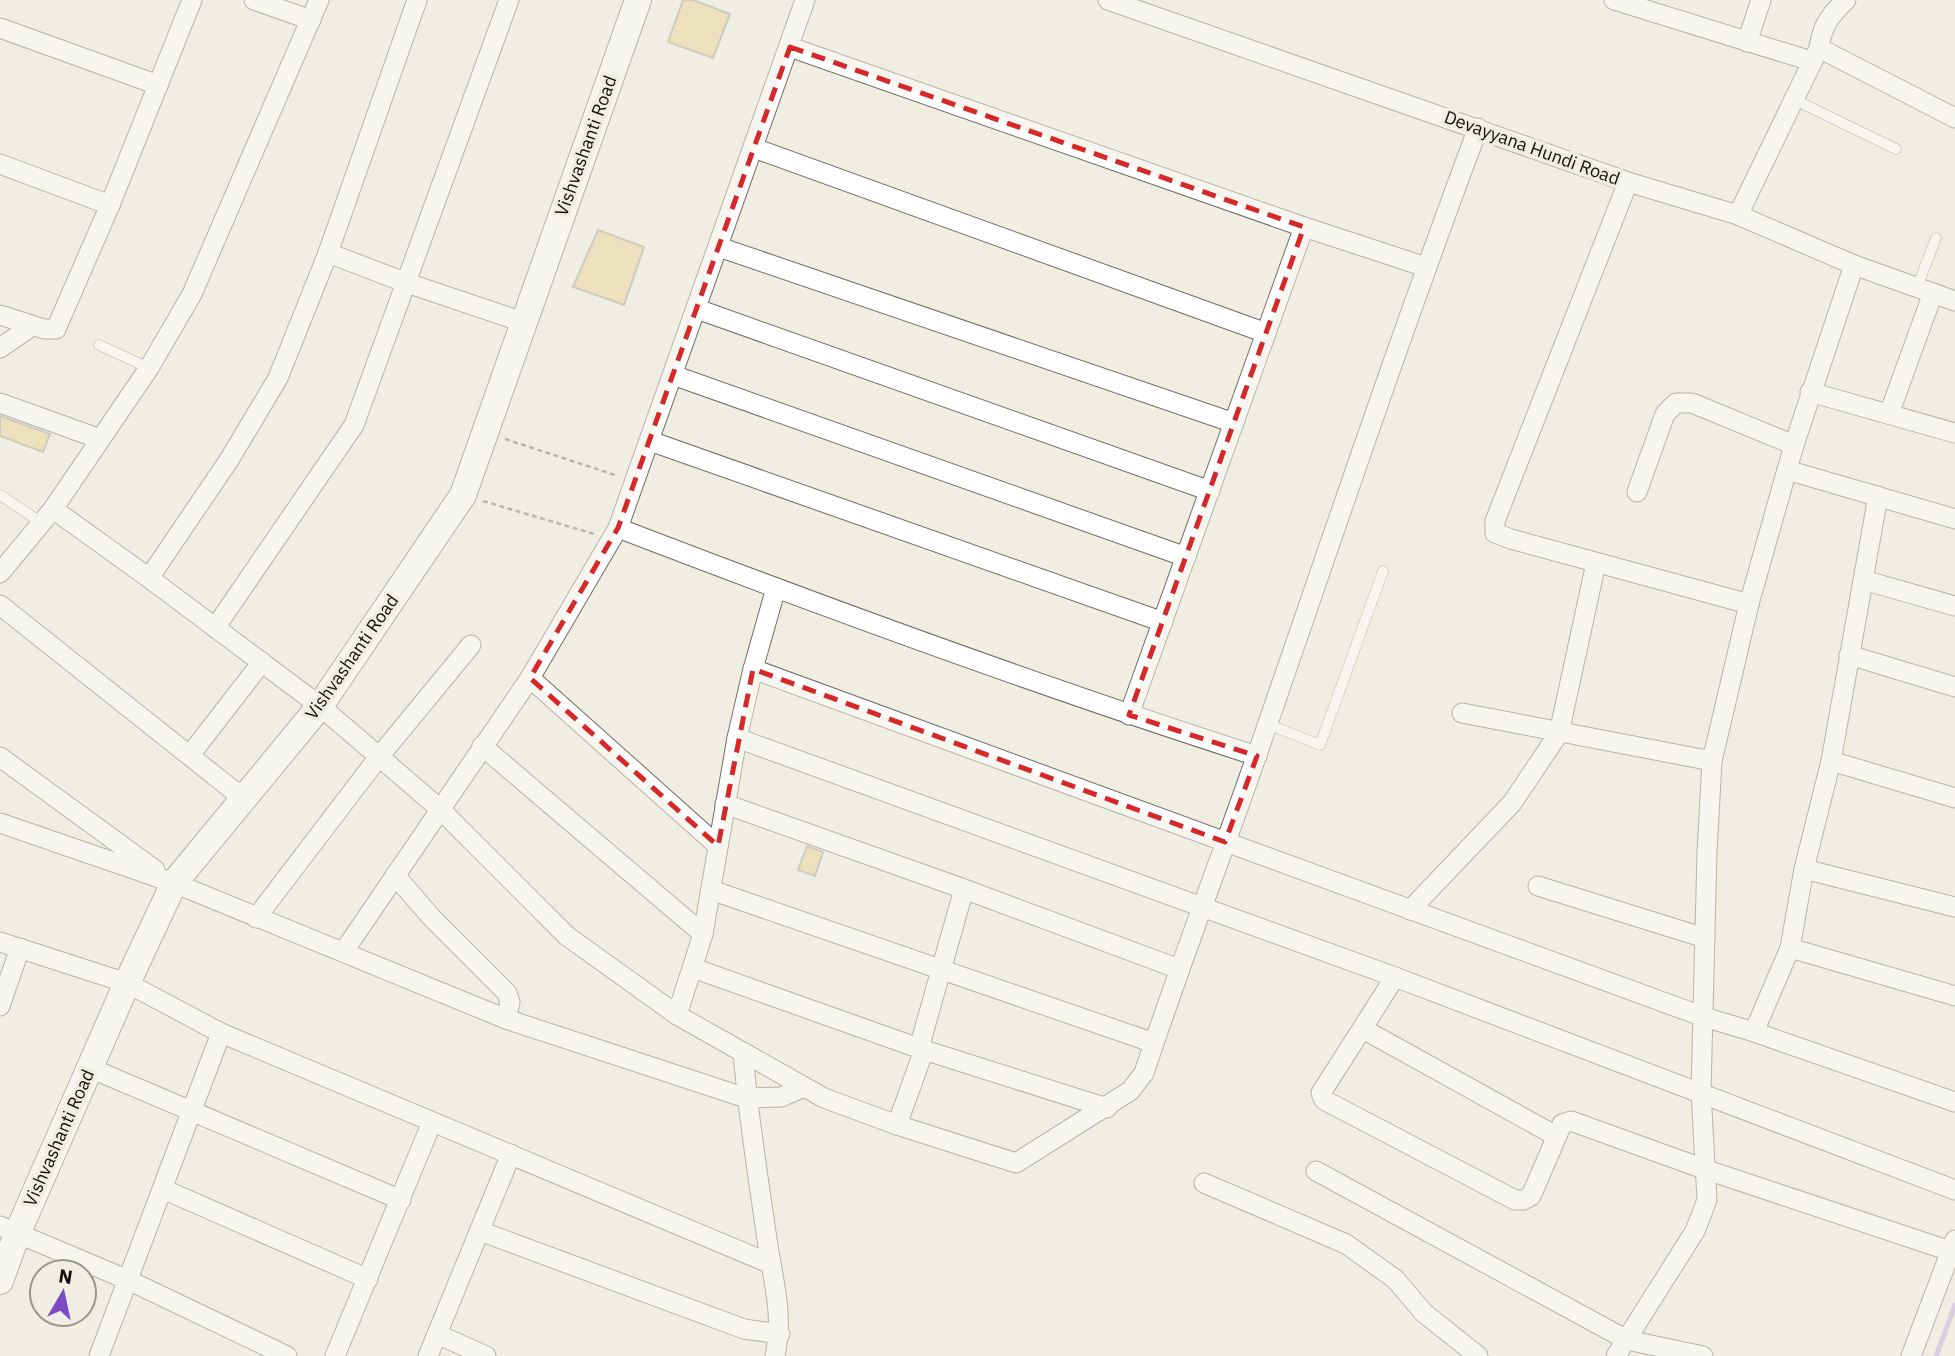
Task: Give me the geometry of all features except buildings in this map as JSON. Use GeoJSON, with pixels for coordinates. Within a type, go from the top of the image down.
{"type":"FeatureCollection","features":[{"type":"Feature","properties":{"kind":"street"},"geometry":{"type":"LineString","coordinates":[[0,315],[32,326],[56,329],[110,205],[192,0]]}},
{"type":"Feature","properties":{"kind":"street"},"geometry":{"type":"LineString","coordinates":[[254,0],[311,20]]}},
{"type":"Feature","properties":{"kind":"street"},"geometry":{"type":"LineString","coordinates":[[0,573],[47,516],[149,368],[192,294],[320,0]]}},
{"type":"Feature","properties":{"kind":"street"},"geometry":{"type":"LineString","coordinates":[[149,578],[229,460],[278,378],[328,253],[417,0]]}},
{"type":"Feature","properties":{"kind":"street"},"geometry":{"type":"LineString","coordinates":[[215,628],[354,425],[509,0]]}},
{"type":"Feature","properties":{"kind":"street","name":"Vishvashanti Road"},"geometry":{"type":"LineString","coordinates":[[0,1281],[8,1230],[90,1068],[174,883],[320,706],[463,495],[638,0]]}},
{"type":"Feature","properties":{"kind":"street"},"geometry":{"type":"LineString","coordinates":[[344,951],[530,678],[614,533],[650,441],[805,0]]}},
{"type":"Feature","properties":{"kind":"street","name":"Devayyana Hundi Road"},"geometry":{"type":"LineString","coordinates":[[1108,0],[1628,182],[1738,215],[1854,265],[1955,301]]}},
{"type":"Feature","properties":{"kind":"street"},"geometry":{"type":"LineString","coordinates":[[1614,0],[1655,6],[1747,42],[1815,55],[1955,118]]}},
{"type":"Feature","properties":{"kind":"street"},"geometry":{"type":"LineString","coordinates":[[1747,42],[1761,0]]}},
{"type":"Feature","properties":{"kind":"street"},"geometry":{"type":"LineString","coordinates":[[1738,215],[1815,55],[1821,31],[1832,8],[1846,0]]}},
{"type":"Feature","properties":{"kind":"street"},"geometry":{"type":"LineString","coordinates":[[0,28],[158,85]]}},
{"type":"Feature","properties":{"kind":"street"},"geometry":{"type":"LineString","coordinates":[[790,47],[1426,267]]}},
{"type":"Feature","properties":{"kind":"street"},"geometry":{"type":"LineString","coordinates":[[47,516],[149,578],[320,706],[440,809],[567,936],[677,1015],[824,1098],[897,1125],[1016,1163],[1107,1108],[1130,1091],[1144,1073],[1426,267],[1478,128]]}},
{"type":"Feature","properties":{"kind":"street"},"geometry":{"type":"LineString","coordinates":[[754,148],[1266,333]]}},
{"type":"Feature","properties":{"kind":"street"},"geometry":{"type":"LineString","coordinates":[[0,164],[110,205]]}},
{"type":"Feature","properties":{"kind":"street"},"geometry":{"type":"LineString","coordinates":[[1628,182],[1495,521],[1495,533],[1749,604]]}},
{"type":"Feature","properties":{"kind":"street"},"geometry":{"type":"LineString","coordinates":[[1129,715],[1304,227]]}},
{"type":"Feature","properties":{"kind":"street"},"geometry":{"type":"LineString","coordinates":[[719,247],[1234,422]]}},
{"type":"Feature","properties":{"kind":"street"},"geometry":{"type":"LineString","coordinates":[[328,253],[523,322]]}},
{"type":"Feature","properties":{"kind":"street"},"geometry":{"type":"LineString","coordinates":[[1622,1348],[1695,1231],[1707,1200],[1701,1092],[1712,761],[1749,604],[1794,445],[1854,265]]}},
{"type":"Feature","properties":{"kind":"street"},"geometry":{"type":"LineString","coordinates":[[1889,414],[1925,290]]}},
{"type":"Feature","properties":{"kind":"street"},"geometry":{"type":"LineString","coordinates":[[697,309],[1210,491]]}},
{"type":"Feature","properties":{"kind":"street"},"geometry":{"type":"LineString","coordinates":[[0,348],[32,326]]}},
{"type":"Feature","properties":{"kind":"street"},"geometry":{"type":"LineString","coordinates":[[673,375],[1186,557]]}},
{"type":"Feature","properties":{"kind":"street"},"geometry":{"type":"LineString","coordinates":[[1810,392],[1955,433]]}},
{"type":"Feature","properties":{"kind":"street"},"geometry":{"type":"LineString","coordinates":[[0,403],[100,439]]}},
{"type":"Feature","properties":{"kind":"street"},"geometry":{"type":"LineString","coordinates":[[1637,492],[1665,414],[1676,404],[1692,403],[1794,445]]}},
{"type":"Feature","properties":{"kind":"street"},"geometry":{"type":"LineString","coordinates":[[650,441],[1163,622]]}},
{"type":"Feature","properties":{"kind":"street"},"geometry":{"type":"LineString","coordinates":[[1787,470],[1955,519]]}},
{"type":"Feature","properties":{"kind":"street"},"geometry":{"type":"LineString","coordinates":[[1754,1032],[1790,948],[1804,869],[1831,761],[1878,496]]}},
{"type":"Feature","properties":{"kind":"street"},"geometry":{"type":"LineString","coordinates":[[614,533],[776,588],[1129,715],[1257,756]]}},
{"type":"Feature","properties":{"kind":"street"},"geometry":{"type":"LineString","coordinates":[[1410,911],[1512,803],[1559,733],[1596,563]]}},
{"type":"Feature","properties":{"kind":"street"},"geometry":{"type":"LineString","coordinates":[[1864,580],[1955,606]]}},
{"type":"Feature","properties":{"kind":"street"},"geometry":{"type":"LineString","coordinates":[[677,1015],[703,934],[737,738],[752,669],[776,588]]}},
{"type":"Feature","properties":{"kind":"street"},"geometry":{"type":"LineString","coordinates":[[0,605],[244,799]]}},
{"type":"Feature","properties":{"kind":"street"},"geometry":{"type":"LineString","coordinates":[[256,918],[378,758],[471,645]]}},
{"type":"Feature","properties":{"kind":"street"},"geometry":{"type":"LineString","coordinates":[[1849,655],[1955,687]]}},
{"type":"Feature","properties":{"kind":"street"},"geometry":{"type":"LineString","coordinates":[[190,755],[262,662]]}},
{"type":"Feature","properties":{"kind":"street"},"geometry":{"type":"LineString","coordinates":[[752,669],[1703,1017],[1955,1102]]}},
{"type":"Feature","properties":{"kind":"street"},"geometry":{"type":"LineString","coordinates":[[530,678],[719,846]]}},
{"type":"Feature","properties":{"kind":"street"},"geometry":{"type":"LineString","coordinates":[[1462,713],[1712,761]]}},
{"type":"Feature","properties":{"kind":"street"},"geometry":{"type":"LineString","coordinates":[[737,738],[1395,977],[1955,1190]]}},
{"type":"Feature","properties":{"kind":"street"},"geometry":{"type":"LineString","coordinates":[[482,746],[703,934]]}},
{"type":"Feature","properties":{"kind":"street"},"geometry":{"type":"LineString","coordinates":[[0,757],[174,883]]}},
{"type":"Feature","properties":{"kind":"street"},"geometry":{"type":"LineString","coordinates":[[1831,761],[1955,798]]}},
{"type":"Feature","properties":{"kind":"street"},"geometry":{"type":"LineString","coordinates":[[724,804],[1180,969]]}},
{"type":"Feature","properties":{"kind":"street"},"geometry":{"type":"LineString","coordinates":[[0,823],[174,883],[506,1019],[747,1098],[781,1097],[804,1087]]}},
{"type":"Feature","properties":{"kind":"street"},"geometry":{"type":"LineString","coordinates":[[1804,869],[1955,907]]}},
{"type":"Feature","properties":{"kind":"street"},"geometry":{"type":"LineString","coordinates":[[395,875],[431,917],[507,993],[510,1002],[506,1019]]}},
{"type":"Feature","properties":{"kind":"street"},"geometry":{"type":"LineString","coordinates":[[1538,886],[1705,938]]}},
{"type":"Feature","properties":{"kind":"street"},"geometry":{"type":"LineString","coordinates":[[897,1125],[922,1049],[964,889]]}},
{"type":"Feature","properties":{"kind":"street"},"geometry":{"type":"LineString","coordinates":[[711,890],[1154,1043]]}},
{"type":"Feature","properties":{"kind":"street"},"geometry":{"type":"LineString","coordinates":[[0,942],[127,983],[221,1033],[771,1264]]}},
{"type":"Feature","properties":{"kind":"street"},"geometry":{"type":"LineString","coordinates":[[0,1006],[20,948]]}},
{"type":"Feature","properties":{"kind":"street"},"geometry":{"type":"LineString","coordinates":[[1790,948],[1955,996]]}},
{"type":"Feature","properties":{"kind":"street"},"geometry":{"type":"LineString","coordinates":[[694,968],[922,1049],[1107,1108]]}},
{"type":"Feature","properties":{"kind":"street"},"geometry":{"type":"LineString","coordinates":[[1395,977],[1321,1093],[1324,1100],[1515,1200],[1531,1196],[1562,1124],[1571,1121],[1704,1169],[1952,1245],[1911,1356]]}},
{"type":"Feature","properties":{"kind":"street"},"geometry":{"type":"LineString","coordinates":[[1363,1029],[1556,1136]]}},
{"type":"Feature","properties":{"kind":"street"},"geometry":{"type":"LineString","coordinates":[[100,1356],[221,1033]]}},
{"type":"Feature","properties":{"kind":"street"},"geometry":{"type":"LineString","coordinates":[[743,1052],[747,1098],[779,1303],[780,1334],[775,1356]]}},
{"type":"Feature","properties":{"kind":"street"},"geometry":{"type":"LineString","coordinates":[[90,1068],[401,1200]]}},
{"type":"Feature","properties":{"kind":"street"},"geometry":{"type":"LineString","coordinates":[[335,1356],[432,1122]]}},
{"type":"Feature","properties":{"kind":"street"},"geometry":{"type":"LineString","coordinates":[[428,1356],[511,1154]]}},
{"type":"Feature","properties":{"kind":"street"},"geometry":{"type":"LineString","coordinates":[[1315,1171],[1622,1348],[1703,1356]]}},
{"type":"Feature","properties":{"kind":"street"},"geometry":{"type":"LineString","coordinates":[[1204,1184],[1346,1244],[1395,1279],[1424,1313],[1478,1356]]}},
{"type":"Feature","properties":{"kind":"street"},"geometry":{"type":"LineString","coordinates":[[163,1189],[368,1279]]}},
{"type":"Feature","properties":{"kind":"street"},"geometry":{"type":"LineString","coordinates":[[8,1230],[128,1280],[287,1356]]}},
{"type":"Feature","properties":{"kind":"street"},"geometry":{"type":"LineString","coordinates":[[480,1231],[744,1329],[780,1334]]}},
{"type":"Feature","properties":{"kind":"street"},"geometry":{"type":"LineString","coordinates":[[437,1335],[486,1356]]}},
{"type":"Feature","properties":{"kind":"lane"},"geometry":{"type":"LineString","coordinates":[[1793,99],[1896,149]]}},
{"type":"Feature","properties":{"kind":"lane"},"geometry":{"type":"LineString","coordinates":[[1925,290],[1936,238]]}},
{"type":"Feature","properties":{"kind":"lane"},"geometry":{"type":"LineString","coordinates":[[99,345],[149,368]]}},
{"type":"Feature","properties":{"kind":"lane"},"geometry":{"type":"LineString","coordinates":[[0,495],[47,516]]}},
{"type":"Feature","properties":{"kind":"lane"},"geometry":{"type":"LineString","coordinates":[[1268,724],[1320,746],[1382,571]]}},
{"type":"Feature","properties":{"kind":"path"},"geometry":{"type":"LineString","coordinates":[[485,432],[635,482]]}},
{"type":"Feature","properties":{"kind":"path"},"geometry":{"type":"LineString","coordinates":[[463,495],[614,533]]}},
{"type":"Feature","properties":{"kind":"highlighted area"},"geometry":{"type":"Polygon","coordinates":[[[790,47],[1304,227],[1129,715],[1257,756],[1225,842],[753,669],[718,846],[530,678],[618,528],[790,47]]]}},
{"type":"Feature","properties":{"kind":"waterway"},"geometry":{"type":"LineString","coordinates":[[1936,1356],[1955,1305]]}}]}
